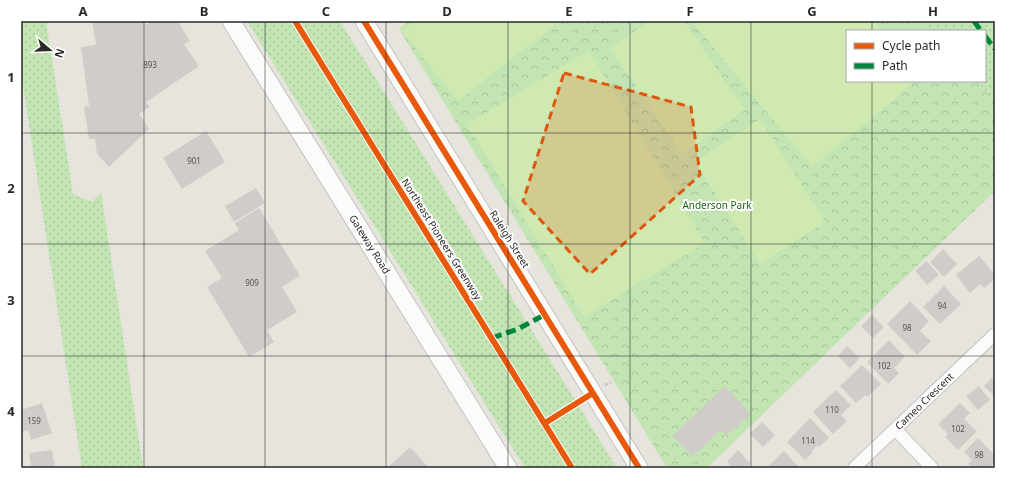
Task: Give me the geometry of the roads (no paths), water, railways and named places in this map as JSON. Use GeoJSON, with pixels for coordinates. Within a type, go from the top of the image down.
{"type":"FeatureCollection","features":[{"type":"Feature","properties":{"kind":"main road","name":"Gateway Road"},"geometry":{"type":"LineString","coordinates":[[231,21],[508,468]]}},
{"type":"Feature","properties":{"kind":"main road","name":"Raleigh Street"},"geometry":{"type":"LineString","coordinates":[[364,21],[639,468]]}},
{"type":"Feature","properties":{"kind":"street","name":"Cameo Crescent"},"geometry":{"type":"LineString","coordinates":[[854,468],[995,334]]}},
{"type":"Feature","properties":{"kind":"street"},"geometry":{"type":"LineString","coordinates":[[895,429],[932,468]]}},
{"type":"Feature","properties":{"kind":"park label","name":"Anderson Park"},"geometry":{"type":"Point","coordinates":[717,205]}}]}
